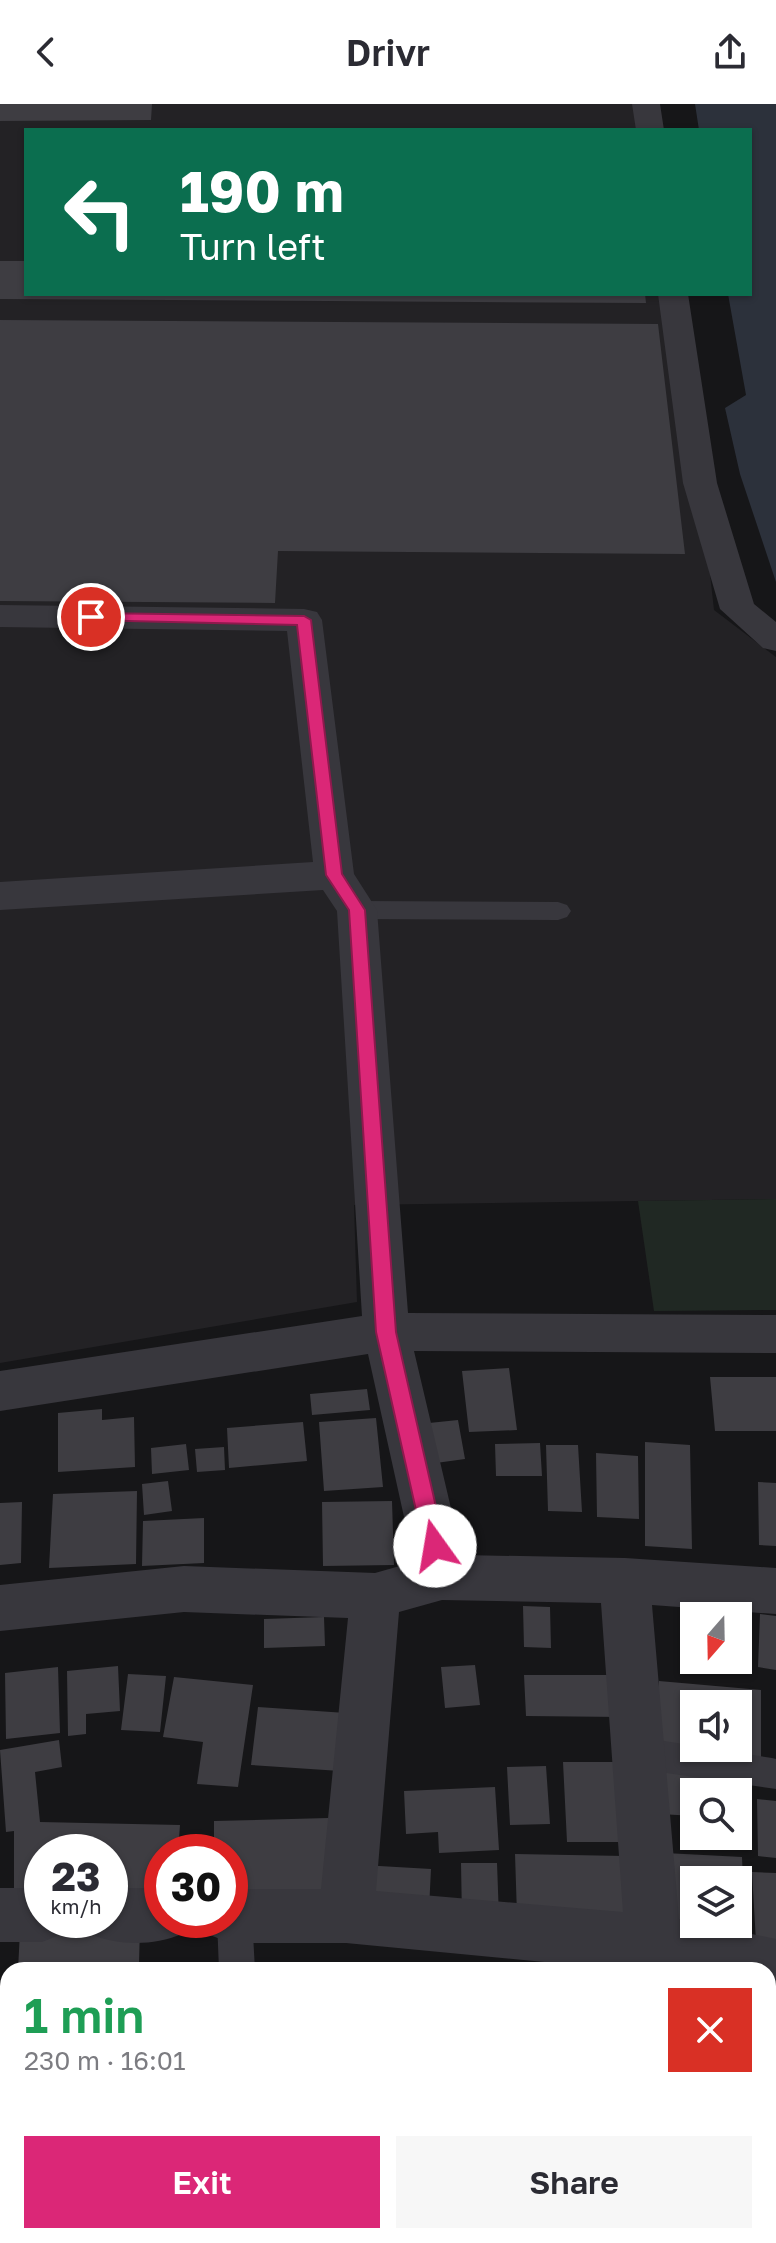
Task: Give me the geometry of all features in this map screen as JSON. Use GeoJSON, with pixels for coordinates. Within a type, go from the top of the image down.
{"type":"FeatureCollection","features":[{"type":"Feature","properties":{"kind":"street"},"geometry":{"type":"LineString","coordinates":[[646,104],[650,128]]}},
{"type":"Feature","properties":{"kind":"street"},"geometry":{"type":"LineString","coordinates":[[673,296],[700,483],[738,609],[776,640]]}},
{"type":"Feature","properties":{"kind":"street"},"geometry":{"type":"LineString","coordinates":[[0,616],[304,620],[334,875],[357,910],[386,1332],[442,1577]]}},
{"type":"Feature","properties":{"kind":"street"},"geometry":{"type":"LineString","coordinates":[[0,896],[334,875]]}},
{"type":"Feature","properties":{"kind":"street"},"geometry":{"type":"LineString","coordinates":[[0,1391],[386,1332],[776,1334]]}},
{"type":"Feature","properties":{"kind":"street"},"geometry":{"type":"LineString","coordinates":[[0,1608],[184,1589],[375,1596],[442,1577],[625,1581],[776,1591]]}},
{"type":"Feature","properties":{"kind":"street"},"geometry":{"type":"LineString","coordinates":[[625,1581],[654,1956]]}},
{"type":"Feature","properties":{"kind":"street"},"geometry":{"type":"LineString","coordinates":[[346,1916],[375,1596]]}},
{"type":"Feature","properties":{"kind":"street"},"geometry":{"type":"LineString","coordinates":[[0,1915],[24,1915]]}},
{"type":"Feature","properties":{"kind":"street"},"geometry":{"type":"LineString","coordinates":[[248,1916],[346,1916],[721,1962]]}},
{"type":"Feature","properties":{"kind":"lane"},"geometry":{"type":"LineString","coordinates":[[357,910],[558,911]]}},
{"type":"Feature","properties":{"kind":"lane"},"geometry":{"type":"LineString","coordinates":[[639,1753],[772,1774]]}},
{"type":"Feature","properties":{"kind":"lane"},"geometry":{"type":"LineString","coordinates":[[234,1938],[236,1962]]}},
{"type":"Feature","properties":{"kind":"shaded area"},"geometry":{"type":"Polygon","coordinates":[[[0,104],[658,104],[661,128],[24,128],[24,296],[679,296],[714,610],[776,657],[776,1199],[354,1205],[357,1302],[0,1363],[0,104]]]}},
{"type":"Feature","properties":{"kind":"shaded area"},"geometry":{"type":"Polygon","coordinates":[[[695,104],[776,104],[776,582],[740,474],[725,408],[746,395],[728,296],[752,296],[752,128],[699,128],[695,104]]]}},
{"type":"Feature","properties":{"kind":"shaded area"},"geometry":{"type":"Polygon","coordinates":[[[776,1199],[776,1310],[654,1311],[638,1201],[776,1199]]]}},
{"type":"Feature","properties":{"kind":"building"},"geometry":{"type":"Polygon","coordinates":[[[0,104],[152,104],[151,120],[0,121],[0,104]]]}},
{"type":"Feature","properties":{"kind":"building"},"geometry":{"type":"Polygon","coordinates":[[[0,261],[24,261],[24,296],[645,296],[646,303],[0,299],[0,261]]]}},
{"type":"Feature","properties":{"kind":"building"},"geometry":{"type":"Polygon","coordinates":[[[0,320],[658,324],[685,554],[278,551],[275,603],[0,601],[0,320]]]}},
{"type":"Feature","properties":{"kind":"building"},"geometry":{"type":"Polygon","coordinates":[[[509,1368],[517,1430],[469,1432],[462,1371],[509,1368]]]}},
{"type":"Feature","properties":{"kind":"building"},"geometry":{"type":"Polygon","coordinates":[[[710,1377],[776,1377],[776,1431],[715,1431],[710,1377]]]}},
{"type":"Feature","properties":{"kind":"building"},"geometry":{"type":"Polygon","coordinates":[[[367,1389],[370,1410],[312,1415],[310,1394],[367,1389]]]}},
{"type":"Feature","properties":{"kind":"building"},"geometry":{"type":"Polygon","coordinates":[[[102,1409],[102,1420],[134,1417],[135,1467],[58,1472],[58,1413],[102,1409]]]}},
{"type":"Feature","properties":{"kind":"building"},"geometry":{"type":"Polygon","coordinates":[[[376,1418],[383,1487],[324,1491],[319,1422],[376,1418]]]}},
{"type":"Feature","properties":{"kind":"building"},"geometry":{"type":"Polygon","coordinates":[[[458,1420],[465,1459],[436,1463],[429,1423],[458,1420]]]}},
{"type":"Feature","properties":{"kind":"building"},"geometry":{"type":"Polygon","coordinates":[[[303,1422],[307,1461],[229,1468],[227,1428],[303,1422]]]}},
{"type":"Feature","properties":{"kind":"building"},"geometry":{"type":"Polygon","coordinates":[[[645,1442],[690,1445],[692,1549],[645,1546],[645,1442]]]}},
{"type":"Feature","properties":{"kind":"building"},"geometry":{"type":"Polygon","coordinates":[[[540,1443],[542,1476],[496,1476],[495,1444],[540,1443]]]}},
{"type":"Feature","properties":{"kind":"building"},"geometry":{"type":"Polygon","coordinates":[[[186,1444],[189,1470],[152,1474],[151,1448],[186,1444]]]}},
{"type":"Feature","properties":{"kind":"building"},"geometry":{"type":"Polygon","coordinates":[[[546,1445],[578,1445],[582,1512],[548,1511],[546,1445]]]}},
{"type":"Feature","properties":{"kind":"building"},"geometry":{"type":"Polygon","coordinates":[[[224,1447],[225,1470],[197,1472],[195,1449],[224,1447]]]}},
{"type":"Feature","properties":{"kind":"building"},"geometry":{"type":"Polygon","coordinates":[[[596,1453],[638,1456],[639,1519],[597,1517],[596,1453]]]}},
{"type":"Feature","properties":{"kind":"building"},"geometry":{"type":"Polygon","coordinates":[[[168,1481],[172,1511],[144,1515],[142,1484],[168,1481]]]}},
{"type":"Feature","properties":{"kind":"building"},"geometry":{"type":"Polygon","coordinates":[[[758,1482],[776,1483],[776,1546],[759,1545],[758,1482]]]}},
{"type":"Feature","properties":{"kind":"building"},"geometry":{"type":"Polygon","coordinates":[[[137,1491],[136,1564],[49,1568],[53,1494],[137,1491]]]}},
{"type":"Feature","properties":{"kind":"building"},"geometry":{"type":"Polygon","coordinates":[[[392,1501],[394,1565],[323,1566],[322,1502],[392,1501]]]}},
{"type":"Feature","properties":{"kind":"building"},"geometry":{"type":"Polygon","coordinates":[[[22,1502],[21,1563],[0,1565],[0,1503],[22,1502]]]}},
{"type":"Feature","properties":{"kind":"building"},"geometry":{"type":"Polygon","coordinates":[[[204,1518],[204,1563],[142,1566],[143,1521],[204,1518]]]}},
{"type":"Feature","properties":{"kind":"building"},"geometry":{"type":"Polygon","coordinates":[[[523,1606],[550,1607],[551,1648],[524,1647],[523,1606]]]}},
{"type":"Feature","properties":{"kind":"building"},"geometry":{"type":"Polygon","coordinates":[[[760,1614],[776,1616],[776,1670],[758,1667],[760,1614]]]}},
{"type":"Feature","properties":{"kind":"building"},"geometry":{"type":"Polygon","coordinates":[[[324,1617],[325,1646],[264,1648],[264,1619],[324,1617]]]}},
{"type":"Feature","properties":{"kind":"building"},"geometry":{"type":"Polygon","coordinates":[[[475,1665],[480,1705],[445,1708],[441,1667],[475,1665]]]}},
{"type":"Feature","properties":{"kind":"building"},"geometry":{"type":"Polygon","coordinates":[[[118,1666],[120,1711],[86,1714],[86,1734],[68,1736],[67,1671],[118,1666]]]}},
{"type":"Feature","properties":{"kind":"building"},"geometry":{"type":"Polygon","coordinates":[[[58,1667],[60,1733],[6,1739],[5,1673],[58,1667]]]}},
{"type":"Feature","properties":{"kind":"building"},"geometry":{"type":"Polygon","coordinates":[[[128,1674],[166,1676],[160,1732],[121,1730],[128,1674]]]}},
{"type":"Feature","properties":{"kind":"building"},"geometry":{"type":"Polygon","coordinates":[[[524,1675],[620,1675],[623,1717],[526,1716],[524,1675]]]}},
{"type":"Feature","properties":{"kind":"building"},"geometry":{"type":"Polygon","coordinates":[[[174,1677],[253,1685],[238,1787],[197,1784],[203,1742],[163,1737],[174,1677]]]}},
{"type":"Feature","properties":{"kind":"building"},"geometry":{"type":"Polygon","coordinates":[[[659,1681],[761,1690],[761,1758],[752,1757],[752,1690],[680,1690],[680,1749],[657,1747],[659,1681]]]}},
{"type":"Feature","properties":{"kind":"building"},"geometry":{"type":"Polygon","coordinates":[[[258,1707],[346,1713],[340,1771],[251,1765],[258,1707]]]}},
{"type":"Feature","properties":{"kind":"building"},"geometry":{"type":"Polygon","coordinates":[[[59,1740],[62,1767],[35,1772],[40,1822],[180,1825],[179,1834],[144,1834],[144,1897],[128,1897],[128,1834],[24,1834],[24,1893],[14,1893],[14,1831],[6,1832],[0,1750],[59,1740]]]}},
{"type":"Feature","properties":{"kind":"building"},"geometry":{"type":"Polygon","coordinates":[[[563,1762],[620,1762],[625,1842],[567,1842],[563,1762]]]}},
{"type":"Feature","properties":{"kind":"building"},"geometry":{"type":"Polygon","coordinates":[[[546,1766],[550,1824],[510,1825],[507,1767],[546,1766]]]}},
{"type":"Feature","properties":{"kind":"building"},"geometry":{"type":"Polygon","coordinates":[[[659,1771],[742,1775],[742,1778],[680,1778],[680,1815],[660,1814],[659,1771]]]}},
{"type":"Feature","properties":{"kind":"building"},"geometry":{"type":"Polygon","coordinates":[[[495,1787],[499,1850],[439,1853],[438,1832],[406,1834],[404,1791],[495,1787]]]}},
{"type":"Feature","properties":{"kind":"building"},"geometry":{"type":"Polygon","coordinates":[[[757,1799],[776,1801],[776,1858],[758,1856],[757,1799]]]}},
{"type":"Feature","properties":{"kind":"building"},"geometry":{"type":"Polygon","coordinates":[[[328,1818],[329,1899],[248,1901],[248,1834],[214,1834],[214,1821],[328,1818]]]}},
{"type":"Feature","properties":{"kind":"building"},"geometry":{"type":"Polygon","coordinates":[[[665,1853],[742,1857],[742,1866],[680,1866],[680,1925],[665,1924],[665,1853]]]}},
{"type":"Feature","properties":{"kind":"building"},"geometry":{"type":"Polygon","coordinates":[[[515,1854],[625,1856],[628,1917],[517,1915],[515,1854]]]}},
{"type":"Feature","properties":{"kind":"building"},"geometry":{"type":"Polygon","coordinates":[[[461,1863],[497,1863],[499,1918],[462,1918],[461,1863]]]}},
{"type":"Feature","properties":{"kind":"building"},"geometry":{"type":"Polygon","coordinates":[[[362,1865],[431,1869],[429,1909],[360,1906],[362,1865]]]}},
{"type":"Feature","properties":{"kind":"building"},"geometry":{"type":"Polygon","coordinates":[[[752,1872],[776,1873],[776,1943],[756,1942],[752,1872]]]}},
{"type":"Feature","properties":{"kind":"building"},"geometry":{"type":"Polygon","coordinates":[[[128,1926],[140,1926],[139,1962],[18,1962],[20,1931],[24,1931],[24,1938],[128,1938],[128,1926]]]}},
{"type":"Feature","properties":{"kind":"route"},"geometry":{"type":"LineString","coordinates":[[91,617],[304,620],[334,875],[357,910],[386,1332],[435,1546]]}}]}
